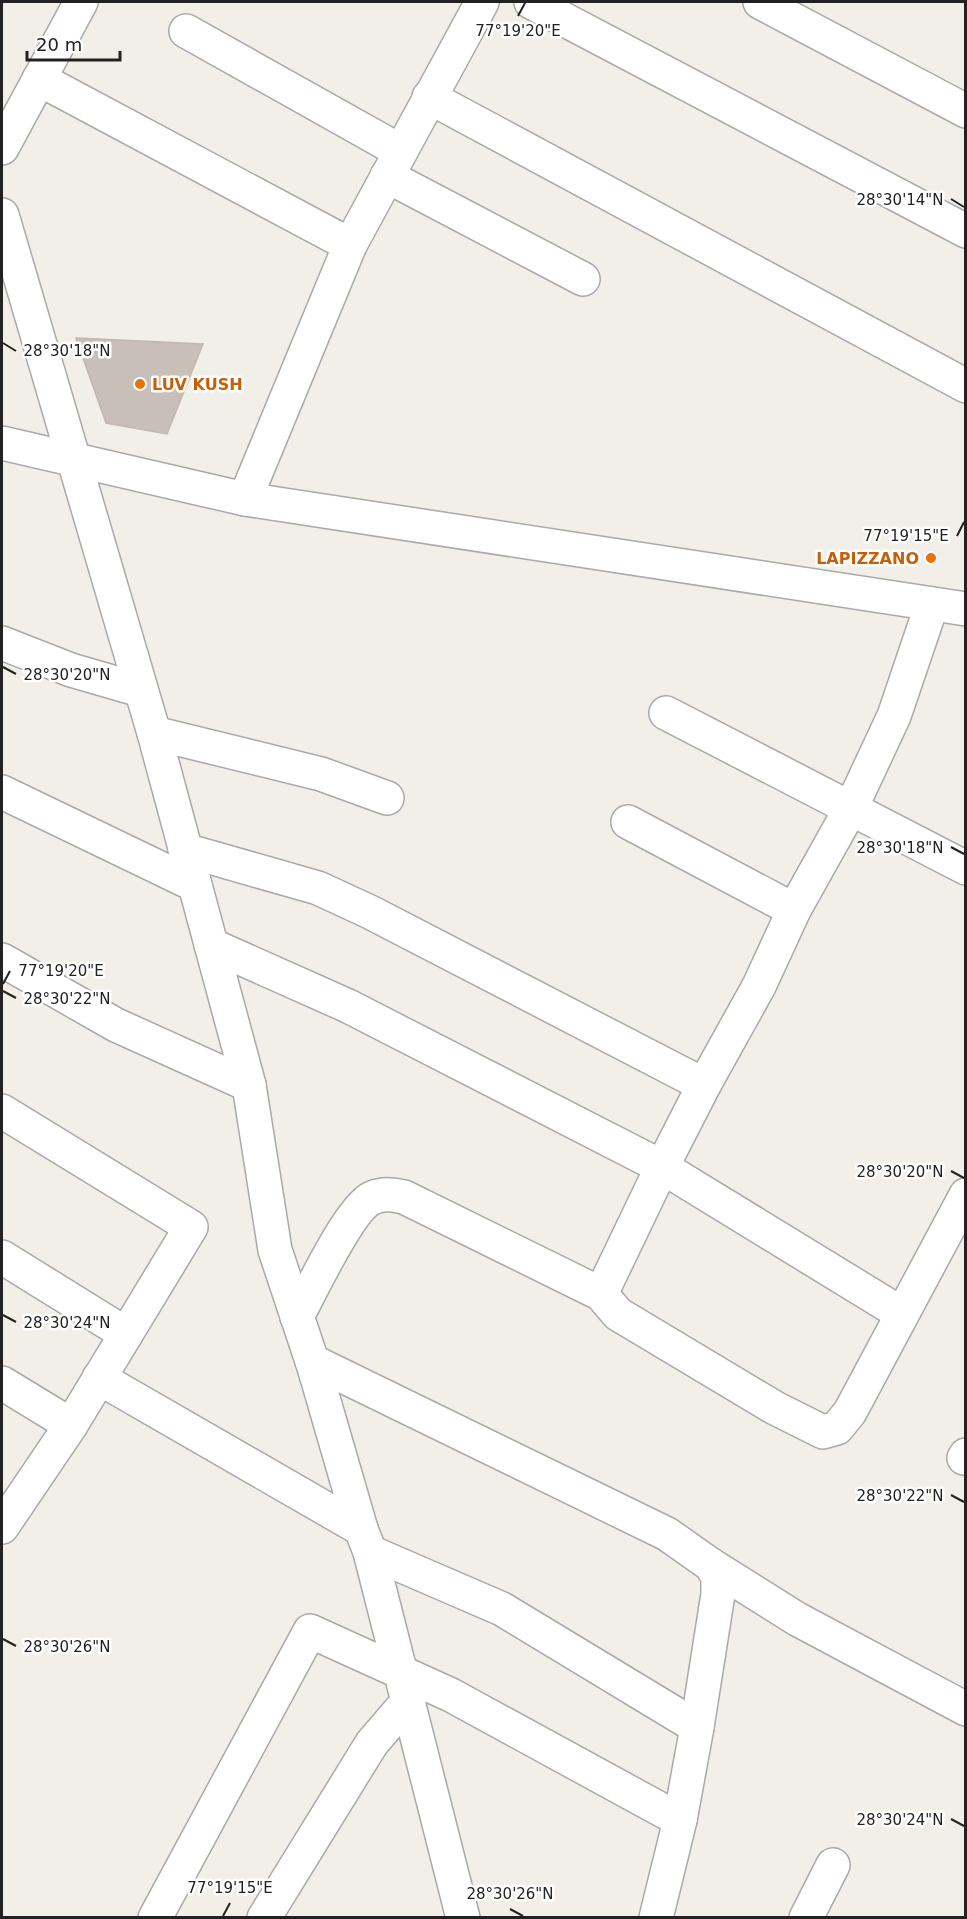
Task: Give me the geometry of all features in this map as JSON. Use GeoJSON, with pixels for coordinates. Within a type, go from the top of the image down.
{"type":"FeatureCollection","features":[{"type":"Feature","properties":{"kind":"street"},"geometry":{"type":"LineString","coordinates":[[2,148],[81,2]]}},
{"type":"Feature","properties":{"kind":"street"},"geometry":{"type":"LineString","coordinates":[[246,499],[350,244],[482,2]]}},
{"type":"Feature","properties":{"kind":"street"},"geometry":{"type":"LineString","coordinates":[[531,2],[966,231]]}},
{"type":"Feature","properties":{"kind":"street"},"geometry":{"type":"LineString","coordinates":[[760,2],[966,111]]}},
{"type":"Feature","properties":{"kind":"street"},"geometry":{"type":"LineString","coordinates":[[186,31],[583,279]]}},
{"type":"Feature","properties":{"kind":"street"},"geometry":{"type":"LineString","coordinates":[[39,79],[350,244]]}},
{"type":"Feature","properties":{"kind":"street"},"geometry":{"type":"LineString","coordinates":[[429,97],[966,386]]}},
{"type":"Feature","properties":{"kind":"street"},"geometry":{"type":"LineString","coordinates":[[2,215],[154,733],[249,1085],[275,1250],[312,1361],[366,1540],[463,1917]]}},
{"type":"Feature","properties":{"kind":"street"},"geometry":{"type":"LineString","coordinates":[[2,442],[246,499],[966,609]]}},
{"type":"Feature","properties":{"kind":"street"},"geometry":{"type":"LineString","coordinates":[[601,1294],[704,1085],[759,986],[794,910],[851,808],[894,716],[932,604]]}},
{"type":"Feature","properties":{"kind":"street"},"geometry":{"type":"LineString","coordinates":[[2,643],[70,670],[140,690]]}},
{"type":"Feature","properties":{"kind":"street"},"geometry":{"type":"LineString","coordinates":[[666,713],[966,868]]}},
{"type":"Feature","properties":{"kind":"street"},"geometry":{"type":"LineString","coordinates":[[154,733],[321,774],[387,798]]}},
{"type":"Feature","properties":{"kind":"street"},"geometry":{"type":"LineString","coordinates":[[2,792],[195,885]]}},
{"type":"Feature","properties":{"kind":"street"},"geometry":{"type":"LineString","coordinates":[[628,822],[794,910]]}},
{"type":"Feature","properties":{"kind":"street"},"geometry":{"type":"LineString","coordinates":[[185,850],[318,888],[370,912],[704,1085]]}},
{"type":"Feature","properties":{"kind":"street"},"geometry":{"type":"LineString","coordinates":[[211,945],[348,1006],[662,1167],[902,1314]]}},
{"type":"Feature","properties":{"kind":"street"},"geometry":{"type":"LineString","coordinates":[[2,960],[116,1025],[249,1085]]}},
{"type":"Feature","properties":{"kind":"street"},"geometry":{"type":"LineString","coordinates":[[2,1111],[191,1227],[71,1425],[2,1527]]}},
{"type":"Feature","properties":{"kind":"street"},"geometry":{"type":"LineString","coordinates":[[297,1317],[349,1222],[370,1199],[386,1193],[404,1197],[601,1294],[618,1314],[775,1408],[823,1432],[837,1428],[850,1413],[966,1195]]}},
{"type":"Feature","properties":{"kind":"street"},"geometry":{"type":"LineString","coordinates":[[2,1257],[126,1334]]}},
{"type":"Feature","properties":{"kind":"street"},"geometry":{"type":"LineString","coordinates":[[312,1361],[667,1534],[797,1619],[966,1709]]}},
{"type":"Feature","properties":{"kind":"street"},"geometry":{"type":"LineString","coordinates":[[99,1378],[366,1540],[502,1610],[697,1727]]}},
{"type":"Feature","properties":{"kind":"street"},"geometry":{"type":"LineString","coordinates":[[2,1383],[71,1425]]}},
{"type":"Feature","properties":{"kind":"street"},"geometry":{"type":"LineString","coordinates":[[667,1913],[680,1820],[718,1594],[718,1577],[711,1564]]}},
{"type":"Feature","properties":{"kind":"street"},"geometry":{"type":"LineString","coordinates":[[155,1917],[310,1631],[405,1687],[451,1695],[680,1820]]}},
{"type":"Feature","properties":{"kind":"street"},"geometry":{"type":"LineString","coordinates":[[264,1917],[405,1687]]}},
{"type":"Feature","properties":{"kind":"street"},"geometry":{"type":"LineString","coordinates":[[806,1917],[833,1865]]}},
{"type":"Feature","properties":{"kind":"building","name":"LUV KUSH"},"geometry":{"type":"Polygon","coordinates":[[[76,338],[203,344],[167,434],[106,423],[76,338]]]}},
{"type":"Feature","properties":{"kind":"place","name":"LUV KUSH"},"geometry":{"type":"Point","coordinates":[140,384]}},
{"type":"Feature","properties":{"kind":"place","name":"LAPIZZANO"},"geometry":{"type":"Point","coordinates":[931,558]}}]}
